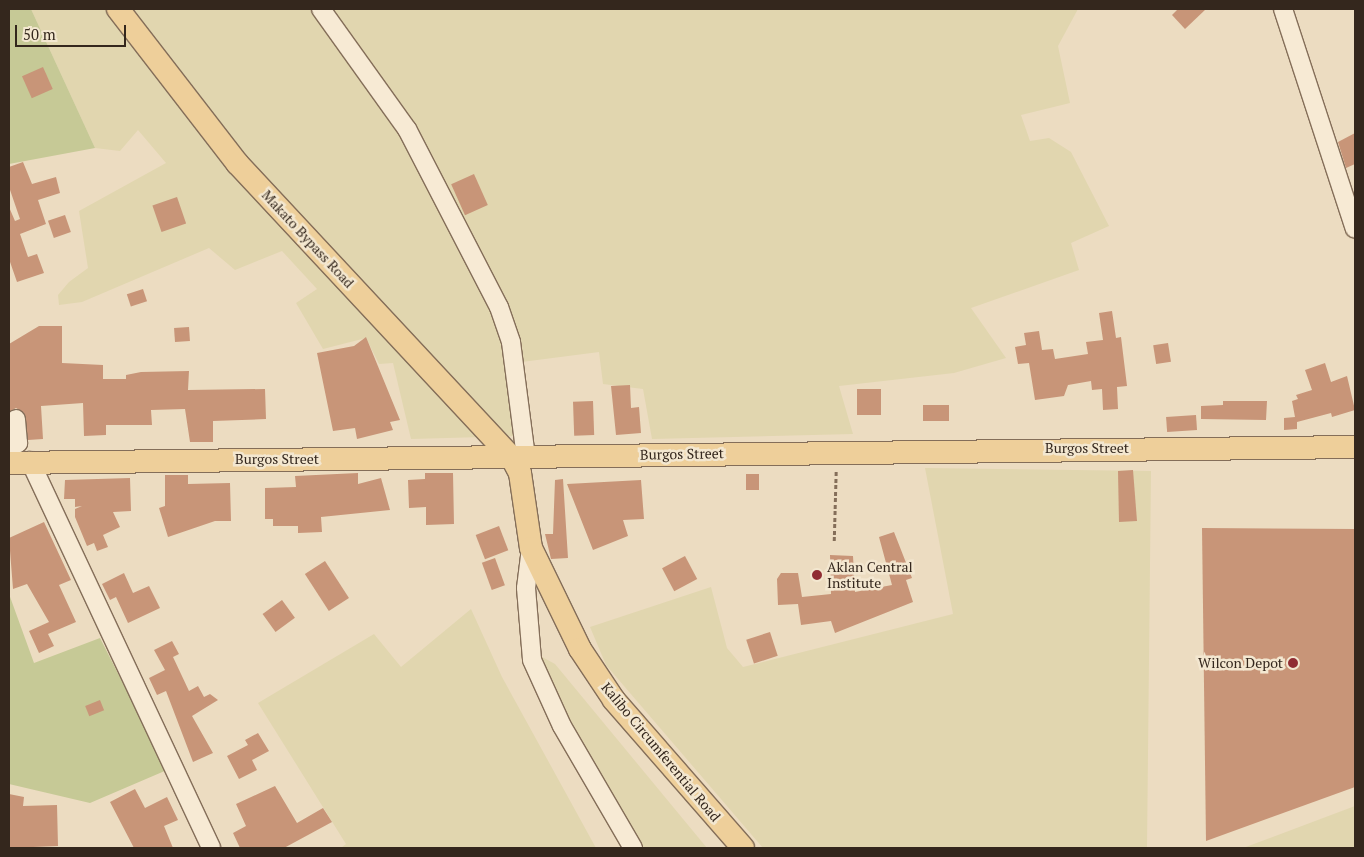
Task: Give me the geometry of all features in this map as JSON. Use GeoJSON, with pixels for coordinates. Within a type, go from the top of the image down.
{"type":"FeatureCollection","features":[{"type":"Feature","properties":{"kind":"main road","name":"Makato Bypass Road"},"geometry":{"type":"LineString","coordinates":[[118,9],[238,163],[519,458]]}},
{"type":"Feature","properties":{"kind":"main road","name":"Burgos Street"},"geometry":{"type":"LineString","coordinates":[[19,462],[519,458],[837,452],[1355,447]]}},
{"type":"Feature","properties":{"kind":"main road","name":"Kalibo Circumferential Road"},"geometry":{"type":"LineString","coordinates":[[519,458],[531,548],[599,678],[743,848]]}},
{"type":"Feature","properties":{"kind":"street"},"geometry":{"type":"LineString","coordinates":[[322,9],[408,129],[499,307],[511,342],[519,458]]}},
{"type":"Feature","properties":{"kind":"street"},"geometry":{"type":"LineString","coordinates":[[1283,9],[1355,230]]}},
{"type":"Feature","properties":{"kind":"street"},"geometry":{"type":"LineString","coordinates":[[9,446],[18,443],[16,419]]}},
{"type":"Feature","properties":{"kind":"street"},"geometry":{"type":"LineString","coordinates":[[19,462],[211,848]]}},
{"type":"Feature","properties":{"kind":"street"},"geometry":{"type":"LineString","coordinates":[[531,548],[526,588],[532,660],[575,752],[633,848]]}},
{"type":"Feature","properties":{"kind":"path"},"geometry":{"type":"LineString","coordinates":[[834,541],[837,452]]}},
{"type":"Feature","properties":{"kind":"shaded area"},"geometry":{"type":"Polygon","coordinates":[[[31,9],[1078,9],[1058,46],[1070,103],[1021,115],[1030,141],[1049,138],[1071,152],[1109,226],[1071,243],[1079,270],[971,308],[1006,358],[954,373],[839,386],[853,434],[652,439],[643,389],[603,384],[599,352],[506,364],[520,436],[411,439],[393,363],[379,364],[366,338],[323,349],[296,303],[317,289],[282,251],[235,270],[209,248],[82,302],[59,305],[58,295],[69,282],[88,268],[79,211],[166,163],[138,130],[120,151],[95,148],[31,9]]]}},
{"type":"Feature","properties":{"kind":"shaded area"},"geometry":{"type":"Polygon","coordinates":[[[925,468],[1151,471],[1147,848],[763,848],[606,665],[590,627],[711,587],[727,648],[743,667],[953,614],[925,468]]]}},
{"type":"Feature","properties":{"kind":"shaded area"},"geometry":{"type":"Polygon","coordinates":[[[471,609],[502,677],[596,848],[341,848],[346,844],[258,703],[374,634],[401,667],[471,609]]]}},
{"type":"Feature","properties":{"kind":"shaded area"},"geometry":{"type":"Polygon","coordinates":[[[531,651],[555,664],[707,848],[629,848],[563,743],[531,651]]]}},
{"type":"Feature","properties":{"kind":"shaded area"},"geometry":{"type":"Polygon","coordinates":[[[1355,806],[1355,848],[1243,848],[1355,806]]]}},
{"type":"Feature","properties":{"kind":"green space"},"geometry":{"type":"Polygon","coordinates":[[[9,9],[31,9],[95,148],[9,164],[9,9]]]}},
{"type":"Feature","properties":{"kind":"green space"},"geometry":{"type":"Polygon","coordinates":[[[9,594],[34,663],[100,638],[167,770],[90,803],[9,784],[9,594]]]}},
{"type":"Feature","properties":{"kind":"building"},"geometry":{"type":"Polygon","coordinates":[[[1178,9],[1206,9],[1185,29],[1172,15],[1178,9]]]}},
{"type":"Feature","properties":{"kind":"building"},"geometry":{"type":"Polygon","coordinates":[[[43,67],[53,89],[32,98],[22,76],[43,67]]]}},
{"type":"Feature","properties":{"kind":"building"},"geometry":{"type":"Polygon","coordinates":[[[1355,133],[1355,164],[1346,168],[1338,142],[1355,133]]]}},
{"type":"Feature","properties":{"kind":"building"},"geometry":{"type":"Polygon","coordinates":[[[23,162],[32,184],[56,177],[60,193],[38,200],[46,224],[20,234],[28,257],[37,254],[44,273],[17,282],[9,259],[9,207],[15,221],[20,219],[9,187],[9,167],[23,162]]]}},
{"type":"Feature","properties":{"kind":"building"},"geometry":{"type":"Polygon","coordinates":[[[474,174],[488,205],[465,215],[451,184],[474,174]]]}},
{"type":"Feature","properties":{"kind":"building"},"geometry":{"type":"Polygon","coordinates":[[[177,197],[186,223],[162,232],[152,205],[177,197]]]}},
{"type":"Feature","properties":{"kind":"building"},"geometry":{"type":"Polygon","coordinates":[[[65,215],[71,232],[54,238],[48,221],[65,215]]]}},
{"type":"Feature","properties":{"kind":"building"},"geometry":{"type":"Polygon","coordinates":[[[143,289],[147,301],[131,307],[127,294],[143,289]]]}},
{"type":"Feature","properties":{"kind":"building"},"geometry":{"type":"Polygon","coordinates":[[[1112,311],[1116,338],[1121,337],[1127,386],[1117,387],[1118,409],[1103,410],[1102,389],[1092,390],[1091,381],[1068,385],[1064,396],[1035,400],[1029,363],[1018,364],[1015,347],[1026,345],[1024,333],[1039,331],[1042,350],[1053,349],[1055,359],[1088,354],[1086,342],[1103,340],[1099,313],[1112,311]]]}},
{"type":"Feature","properties":{"kind":"building"},"geometry":{"type":"Polygon","coordinates":[[[39,326],[62,326],[62,363],[103,365],[103,379],[126,379],[126,375],[141,372],[189,371],[188,390],[265,389],[266,419],[213,421],[213,442],[190,442],[185,409],[151,410],[152,425],[106,425],[106,435],[84,436],[83,403],[41,406],[43,439],[28,440],[24,413],[16,408],[9,412],[9,344],[39,326]]]}},
{"type":"Feature","properties":{"kind":"building"},"geometry":{"type":"Polygon","coordinates":[[[189,327],[190,341],[175,342],[174,328],[189,327]]]}},
{"type":"Feature","properties":{"kind":"building"},"geometry":{"type":"Polygon","coordinates":[[[366,337],[400,420],[390,422],[393,430],[357,439],[355,428],[333,431],[317,353],[354,346],[366,337]]]}},
{"type":"Feature","properties":{"kind":"building"},"geometry":{"type":"Polygon","coordinates":[[[1168,343],[1171,362],[1156,364],[1153,345],[1168,343]]]}},
{"type":"Feature","properties":{"kind":"building"},"geometry":{"type":"Polygon","coordinates":[[[1325,363],[1331,382],[1347,376],[1355,410],[1332,417],[1331,413],[1297,422],[1297,429],[1284,430],[1284,418],[1295,417],[1292,401],[1298,399],[1296,395],[1312,390],[1305,370],[1325,363]]]}},
{"type":"Feature","properties":{"kind":"building"},"geometry":{"type":"Polygon","coordinates":[[[630,385],[631,408],[639,407],[641,433],[616,435],[611,386],[630,385]]]}},
{"type":"Feature","properties":{"kind":"building"},"geometry":{"type":"Polygon","coordinates":[[[857,389],[881,389],[881,415],[857,415],[857,389]]]}},
{"type":"Feature","properties":{"kind":"building"},"geometry":{"type":"Polygon","coordinates":[[[593,401],[594,435],[574,436],[573,402],[593,401]]]}},
{"type":"Feature","properties":{"kind":"building"},"geometry":{"type":"Polygon","coordinates":[[[1223,401],[1267,401],[1266,420],[1201,419],[1201,406],[1223,405],[1223,401]]]}},
{"type":"Feature","properties":{"kind":"building"},"geometry":{"type":"Polygon","coordinates":[[[923,405],[949,405],[949,421],[923,421],[923,405]]]}},
{"type":"Feature","properties":{"kind":"building"},"geometry":{"type":"Polygon","coordinates":[[[1196,415],[1197,430],[1167,432],[1166,417],[1196,415]]]}},
{"type":"Feature","properties":{"kind":"building"},"geometry":{"type":"Polygon","coordinates":[[[1133,470],[1137,521],[1119,522],[1118,471],[1133,470]]]}},
{"type":"Feature","properties":{"kind":"building"},"geometry":{"type":"Polygon","coordinates":[[[358,473],[358,484],[381,478],[390,510],[321,517],[322,532],[298,533],[298,526],[273,526],[273,519],[265,519],[265,488],[296,487],[295,476],[358,473]]]}},
{"type":"Feature","properties":{"kind":"building"},"geometry":{"type":"Polygon","coordinates":[[[425,473],[453,473],[454,524],[426,525],[426,507],[409,508],[408,480],[425,479],[425,473]]]}},
{"type":"Feature","properties":{"kind":"building"},"geometry":{"type":"Polygon","coordinates":[[[746,474],[759,474],[759,490],[746,490],[746,474]]]}},
{"type":"Feature","properties":{"kind":"building"},"geometry":{"type":"Polygon","coordinates":[[[165,475],[188,475],[188,484],[230,483],[231,521],[215,521],[168,537],[159,508],[165,506],[165,475]]]}},
{"type":"Feature","properties":{"kind":"building"},"geometry":{"type":"Polygon","coordinates":[[[130,478],[131,511],[113,512],[120,527],[103,535],[108,547],[97,551],[94,543],[87,546],[75,517],[75,509],[82,506],[75,507],[75,499],[64,499],[65,480],[130,478]]]}},
{"type":"Feature","properties":{"kind":"building"},"geometry":{"type":"Polygon","coordinates":[[[563,479],[568,558],[551,559],[545,534],[553,534],[555,480],[563,479]]]}},
{"type":"Feature","properties":{"kind":"building"},"geometry":{"type":"Polygon","coordinates":[[[641,480],[644,519],[623,520],[628,536],[593,550],[567,484],[641,480]]]}},
{"type":"Feature","properties":{"kind":"building"},"geometry":{"type":"Polygon","coordinates":[[[44,522],[71,580],[59,585],[76,622],[48,634],[54,646],[39,653],[29,631],[49,622],[27,584],[13,589],[9,538],[44,522]]]}},
{"type":"Feature","properties":{"kind":"building"},"geometry":{"type":"Polygon","coordinates":[[[499,526],[508,550],[485,559],[476,535],[499,526]]]}},
{"type":"Feature","properties":{"kind":"building"},"geometry":{"type":"Polygon","coordinates":[[[1202,528],[1355,529],[1355,787],[1206,841],[1202,528]]]}},
{"type":"Feature","properties":{"kind":"building"},"geometry":{"type":"Polygon","coordinates":[[[894,532],[912,578],[906,580],[913,602],[835,633],[831,621],[801,625],[798,604],[778,605],[777,579],[781,573],[798,573],[802,597],[831,594],[830,555],[853,556],[855,592],[892,585],[879,537],[894,532]]]}},
{"type":"Feature","properties":{"kind":"building"},"geometry":{"type":"Polygon","coordinates":[[[685,556],[697,579],[674,591],[662,568],[685,556]]]}},
{"type":"Feature","properties":{"kind":"building"},"geometry":{"type":"Polygon","coordinates":[[[495,558],[505,585],[492,590],[482,563],[495,558]]]}},
{"type":"Feature","properties":{"kind":"building"},"geometry":{"type":"Polygon","coordinates":[[[325,561],[349,598],[329,611],[305,574],[325,561]]]}},
{"type":"Feature","properties":{"kind":"building"},"geometry":{"type":"Polygon","coordinates":[[[124,573],[133,593],[149,586],[160,608],[128,623],[116,597],[110,600],[102,584],[124,573]]]}},
{"type":"Feature","properties":{"kind":"building"},"geometry":{"type":"Polygon","coordinates":[[[282,600],[295,618],[276,632],[263,614],[282,600]]]}},
{"type":"Feature","properties":{"kind":"building"},"geometry":{"type":"Polygon","coordinates":[[[770,632],[778,656],[754,664],[746,640],[770,632]]]}},
{"type":"Feature","properties":{"kind":"building"},"geometry":{"type":"Polygon","coordinates":[[[172,641],[179,654],[173,657],[189,691],[198,686],[204,697],[210,694],[218,700],[192,716],[213,753],[193,762],[166,691],[157,695],[149,678],[165,670],[154,650],[172,641]]]}},
{"type":"Feature","properties":{"kind":"building"},"geometry":{"type":"Polygon","coordinates":[[[100,700],[104,710],[89,716],[85,706],[100,700]]]}},
{"type":"Feature","properties":{"kind":"building"},"geometry":{"type":"Polygon","coordinates":[[[258,733],[269,751],[252,760],[257,770],[239,779],[227,756],[248,745],[245,740],[258,733]]]}},
{"type":"Feature","properties":{"kind":"building"},"geometry":{"type":"Polygon","coordinates":[[[275,786],[297,823],[323,808],[332,822],[284,848],[240,848],[233,833],[246,826],[236,804],[275,786]]]}},
{"type":"Feature","properties":{"kind":"building"},"geometry":{"type":"Polygon","coordinates":[[[135,789],[145,808],[167,797],[178,820],[164,826],[173,848],[134,848],[110,802],[135,789]]]}},
{"type":"Feature","properties":{"kind":"building"},"geometry":{"type":"Polygon","coordinates":[[[9,794],[24,797],[23,806],[57,805],[58,846],[9,848],[9,794]]]}},
{"type":"Feature","properties":{"kind":"place","name":"Aklan Central Institute"},"geometry":{"type":"Point","coordinates":[817,575]}},
{"type":"Feature","properties":{"kind":"place","name":"Wilcon Depot"},"geometry":{"type":"Point","coordinates":[1293,663]}}]}
